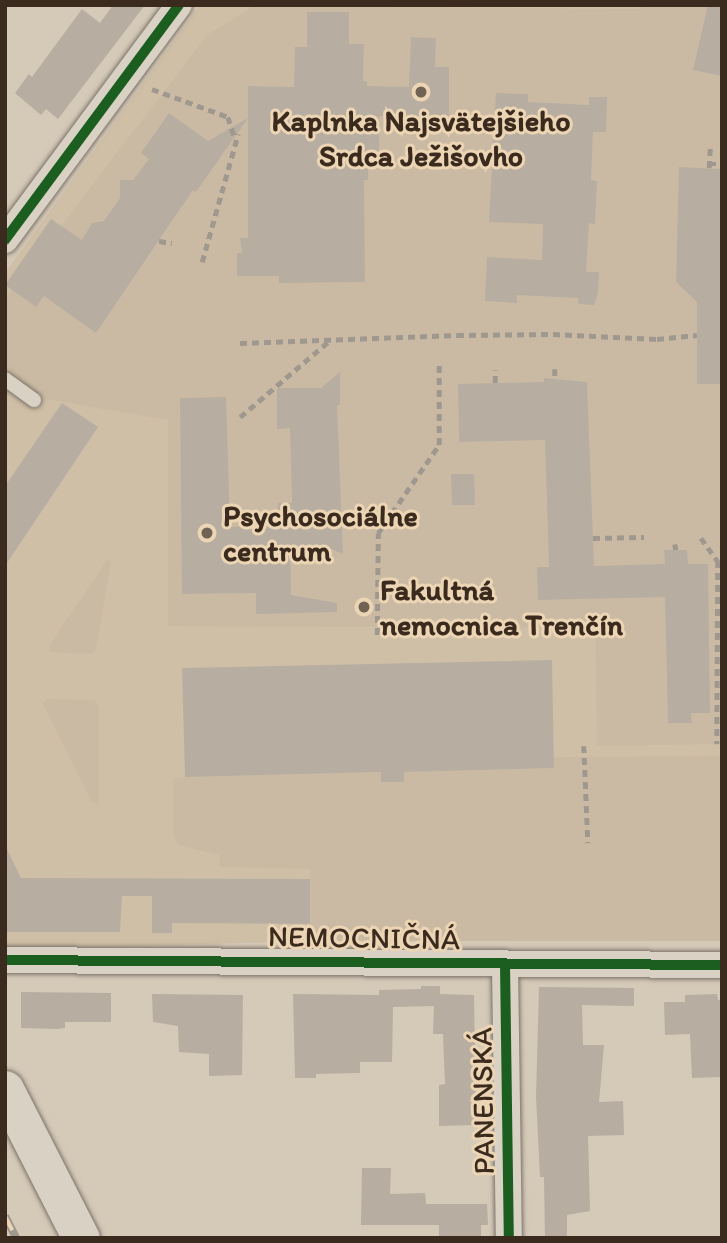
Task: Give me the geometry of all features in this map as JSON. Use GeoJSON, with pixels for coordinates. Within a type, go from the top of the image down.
{"type":"FeatureCollection","features":[{"type":"Feature","properties":{"kind":"main road"},"geometry":{"type":"LineString","coordinates":[[5,1089],[80,1238]]}},
{"type":"Feature","properties":{"kind":"street"},"geometry":{"type":"LineString","coordinates":[[5,240],[179,5]]}},
{"type":"Feature","properties":{"kind":"street","name":"NEMOCNIČNÁ"},"geometry":{"type":"LineString","coordinates":[[5,960],[722,965]]}},
{"type":"Feature","properties":{"kind":"street","name":"PANENSKÁ"},"geometry":{"type":"LineString","coordinates":[[505,964],[509,1238]]}},
{"type":"Feature","properties":{"kind":"lane"},"geometry":{"type":"LineString","coordinates":[[5,379],[34,400]]}},
{"type":"Feature","properties":{"kind":"path"},"geometry":{"type":"LineString","coordinates":[[152,89],[228,117],[237,137],[202,262]]}},
{"type":"Feature","properties":{"kind":"path"},"geometry":{"type":"LineString","coordinates":[[710,146],[709,166],[722,164]]}},
{"type":"Feature","properties":{"kind":"path"},"geometry":{"type":"LineString","coordinates":[[159,240],[172,243]]}},
{"type":"Feature","properties":{"kind":"path"},"geometry":{"type":"LineString","coordinates":[[240,343],[553,334],[657,339],[697,335]]}},
{"type":"Feature","properties":{"kind":"path"},"geometry":{"type":"LineString","coordinates":[[240,417],[331,339]]}},
{"type":"Feature","properties":{"kind":"path"},"geometry":{"type":"LineString","coordinates":[[377,635],[378,533],[439,445],[439,362]]}},
{"type":"Feature","properties":{"kind":"path"},"geometry":{"type":"LineString","coordinates":[[555,369],[555,378]]}},
{"type":"Feature","properties":{"kind":"path"},"geometry":{"type":"LineString","coordinates":[[495,370],[495,383]]}},
{"type":"Feature","properties":{"kind":"path"},"geometry":{"type":"LineString","coordinates":[[593,538],[644,537]]}},
{"type":"Feature","properties":{"kind":"path"},"geometry":{"type":"LineString","coordinates":[[701,538],[718,561],[717,744]]}},
{"type":"Feature","properties":{"kind":"path"},"geometry":{"type":"LineString","coordinates":[[584,746],[588,843]]}},
{"type":"Feature","properties":{"kind":"shaded area","name":"Fakultná nemocnica Trenčín"},"geometry":{"type":"Polygon","coordinates":[[[200,5],[722,5],[722,941],[311,941],[5,950],[5,273],[200,5]]]}},
{"type":"Feature","properties":{"kind":"shaded area","name":"Fakultná nemocnica Trenčín"},"geometry":{"type":"Polygon","coordinates":[[[641,5],[722,5],[722,744],[597,746],[595,628],[168,626],[168,420],[45,399],[5,366],[5,299],[208,34],[254,6],[640,9],[641,5]]]}},
{"type":"Feature","properties":{"kind":"shaded area"},"geometry":{"type":"Polygon","coordinates":[[[107,560],[111,561],[96,650],[91,654],[50,652],[49,646],[107,560]]]}},
{"type":"Feature","properties":{"kind":"shaded area"},"geometry":{"type":"Polygon","coordinates":[[[46,699],[94,700],[99,707],[99,806],[91,801],[43,704],[46,699]]]}},
{"type":"Feature","properties":{"kind":"shaded area"},"geometry":{"type":"Polygon","coordinates":[[[722,756],[722,941],[311,941],[310,869],[220,867],[219,855],[178,845],[173,832],[173,779],[185,777],[381,772],[382,782],[403,782],[404,772],[553,768],[553,757],[722,756]]]}},
{"type":"Feature","properties":{"kind":"building"},"geometry":{"type":"Polygon","coordinates":[[[113,5],[145,5],[58,119],[46,109],[41,115],[15,93],[29,74],[32,77],[82,9],[100,23],[113,5]]]}},
{"type":"Feature","properties":{"kind":"building"},"geometry":{"type":"Polygon","coordinates":[[[708,5],[722,5],[722,76],[693,70],[708,5]]]}},
{"type":"Feature","properties":{"kind":"building"},"geometry":{"type":"Polygon","coordinates":[[[307,12],[349,12],[349,44],[364,44],[363,81],[367,81],[367,86],[409,87],[411,37],[436,38],[435,67],[449,67],[449,116],[379,116],[379,152],[373,152],[373,166],[368,166],[368,180],[364,180],[365,282],[279,283],[279,276],[237,276],[237,253],[242,253],[240,238],[248,238],[248,86],[294,87],[295,47],[307,47],[307,12]]]}},
{"type":"Feature","properties":{"kind":"building"},"geometry":{"type":"Polygon","coordinates":[[[496,93],[528,94],[528,102],[589,105],[589,97],[607,97],[606,132],[593,132],[591,180],[597,181],[595,224],[589,223],[586,272],[599,272],[598,293],[594,305],[578,304],[578,298],[517,295],[517,303],[485,301],[487,257],[542,260],[543,224],[489,222],[496,93]]]}},
{"type":"Feature","properties":{"kind":"building"},"geometry":{"type":"Polygon","coordinates":[[[169,113],[208,141],[248,118],[196,192],[193,190],[96,333],[44,296],[36,307],[5,285],[51,219],[82,240],[92,223],[104,221],[120,198],[120,180],[133,180],[149,159],[141,153],[169,113]]]}},
{"type":"Feature","properties":{"kind":"building"},"geometry":{"type":"Polygon","coordinates":[[[679,167],[722,169],[722,384],[697,384],[697,302],[676,282],[679,167]]]}},
{"type":"Feature","properties":{"kind":"building"},"geometry":{"type":"Polygon","coordinates":[[[340,372],[340,405],[337,405],[343,554],[327,547],[290,548],[291,595],[337,603],[337,612],[256,614],[256,593],[182,594],[180,398],[226,397],[230,527],[278,525],[278,503],[292,503],[290,428],[277,429],[277,388],[321,388],[340,372]]]}},
{"type":"Feature","properties":{"kind":"building"},"geometry":{"type":"Polygon","coordinates":[[[544,378],[587,382],[594,566],[665,564],[664,550],[687,550],[688,564],[708,564],[710,713],[691,713],[692,723],[668,723],[665,597],[538,600],[537,567],[549,567],[545,440],[459,442],[458,384],[544,382],[544,378]]]}},
{"type":"Feature","properties":{"kind":"building"},"geometry":{"type":"Polygon","coordinates":[[[62,403],[98,427],[5,566],[5,486],[62,403]]]}},
{"type":"Feature","properties":{"kind":"building"},"geometry":{"type":"Polygon","coordinates":[[[451,474],[474,474],[475,505],[452,505],[451,474]]]}},
{"type":"Feature","properties":{"kind":"building"},"geometry":{"type":"Polygon","coordinates":[[[552,660],[554,768],[404,772],[404,782],[381,782],[381,772],[185,777],[182,668],[552,660]]]}},
{"type":"Feature","properties":{"kind":"building"},"geometry":{"type":"Polygon","coordinates":[[[5,845],[21,878],[310,879],[310,924],[172,923],[172,933],[152,933],[152,896],[122,896],[120,932],[5,932],[5,845]]]}},
{"type":"Feature","properties":{"kind":"building"},"geometry":{"type":"Polygon","coordinates":[[[421,986],[440,986],[440,994],[474,995],[476,1125],[439,1126],[439,1085],[445,1084],[443,1034],[433,1034],[434,1006],[393,1007],[392,1062],[360,1062],[360,1073],[316,1074],[316,1078],[295,1078],[293,994],[379,995],[379,990],[421,989],[421,986]]]}},
{"type":"Feature","properties":{"kind":"building"},"geometry":{"type":"Polygon","coordinates":[[[539,987],[634,988],[634,1006],[582,1005],[583,1045],[604,1045],[599,1102],[623,1101],[624,1135],[588,1136],[590,1211],[567,1215],[567,1238],[545,1238],[544,1177],[540,1177],[536,1096],[539,987]]]}},
{"type":"Feature","properties":{"kind":"building"},"geometry":{"type":"Polygon","coordinates":[[[21,992],[111,993],[111,1022],[65,1022],[65,1028],[57,1029],[21,1028],[21,992]]]}},
{"type":"Feature","properties":{"kind":"building"},"geometry":{"type":"Polygon","coordinates":[[[152,994],[243,995],[242,1075],[209,1076],[209,1054],[179,1052],[178,1026],[153,1022],[152,994]]]}},
{"type":"Feature","properties":{"kind":"building"},"geometry":{"type":"Polygon","coordinates":[[[717,994],[718,1000],[722,1000],[722,1077],[692,1078],[690,1034],[665,1035],[664,1002],[685,1002],[685,995],[717,994]]]}},
{"type":"Feature","properties":{"kind":"building"},"geometry":{"type":"Polygon","coordinates":[[[362,1168],[391,1168],[390,1194],[425,1193],[426,1204],[487,1204],[488,1225],[481,1225],[481,1238],[439,1238],[439,1225],[361,1225],[362,1168]]]}},
{"type":"Feature","properties":{"kind":"railway"},"geometry":{"type":"LineString","coordinates":[[5,1216],[16,1238]]}},
{"type":"Feature","properties":{"kind":"cycle path"},"geometry":{"type":"LineString","coordinates":[[5,240],[179,5]]}},
{"type":"Feature","properties":{"kind":"cycle path"},"geometry":{"type":"LineString","coordinates":[[5,960],[722,965]]}},
{"type":"Feature","properties":{"kind":"cycle path"},"geometry":{"type":"LineString","coordinates":[[505,964],[509,1238]]}},
{"type":"Feature","properties":{"kind":"place","name":"Kaplnka Najsvätejšieho Srdca Ježišovho"},"geometry":{"type":"Point","coordinates":[421,92]}},
{"type":"Feature","properties":{"kind":"place","name":"Psychosociálne centrum"},"geometry":{"type":"Point","coordinates":[207,533]}},
{"type":"Feature","properties":{"kind":"place","name":"Fakultná nemocnica Trenčín"},"geometry":{"type":"Point","coordinates":[364,607]}}]}
